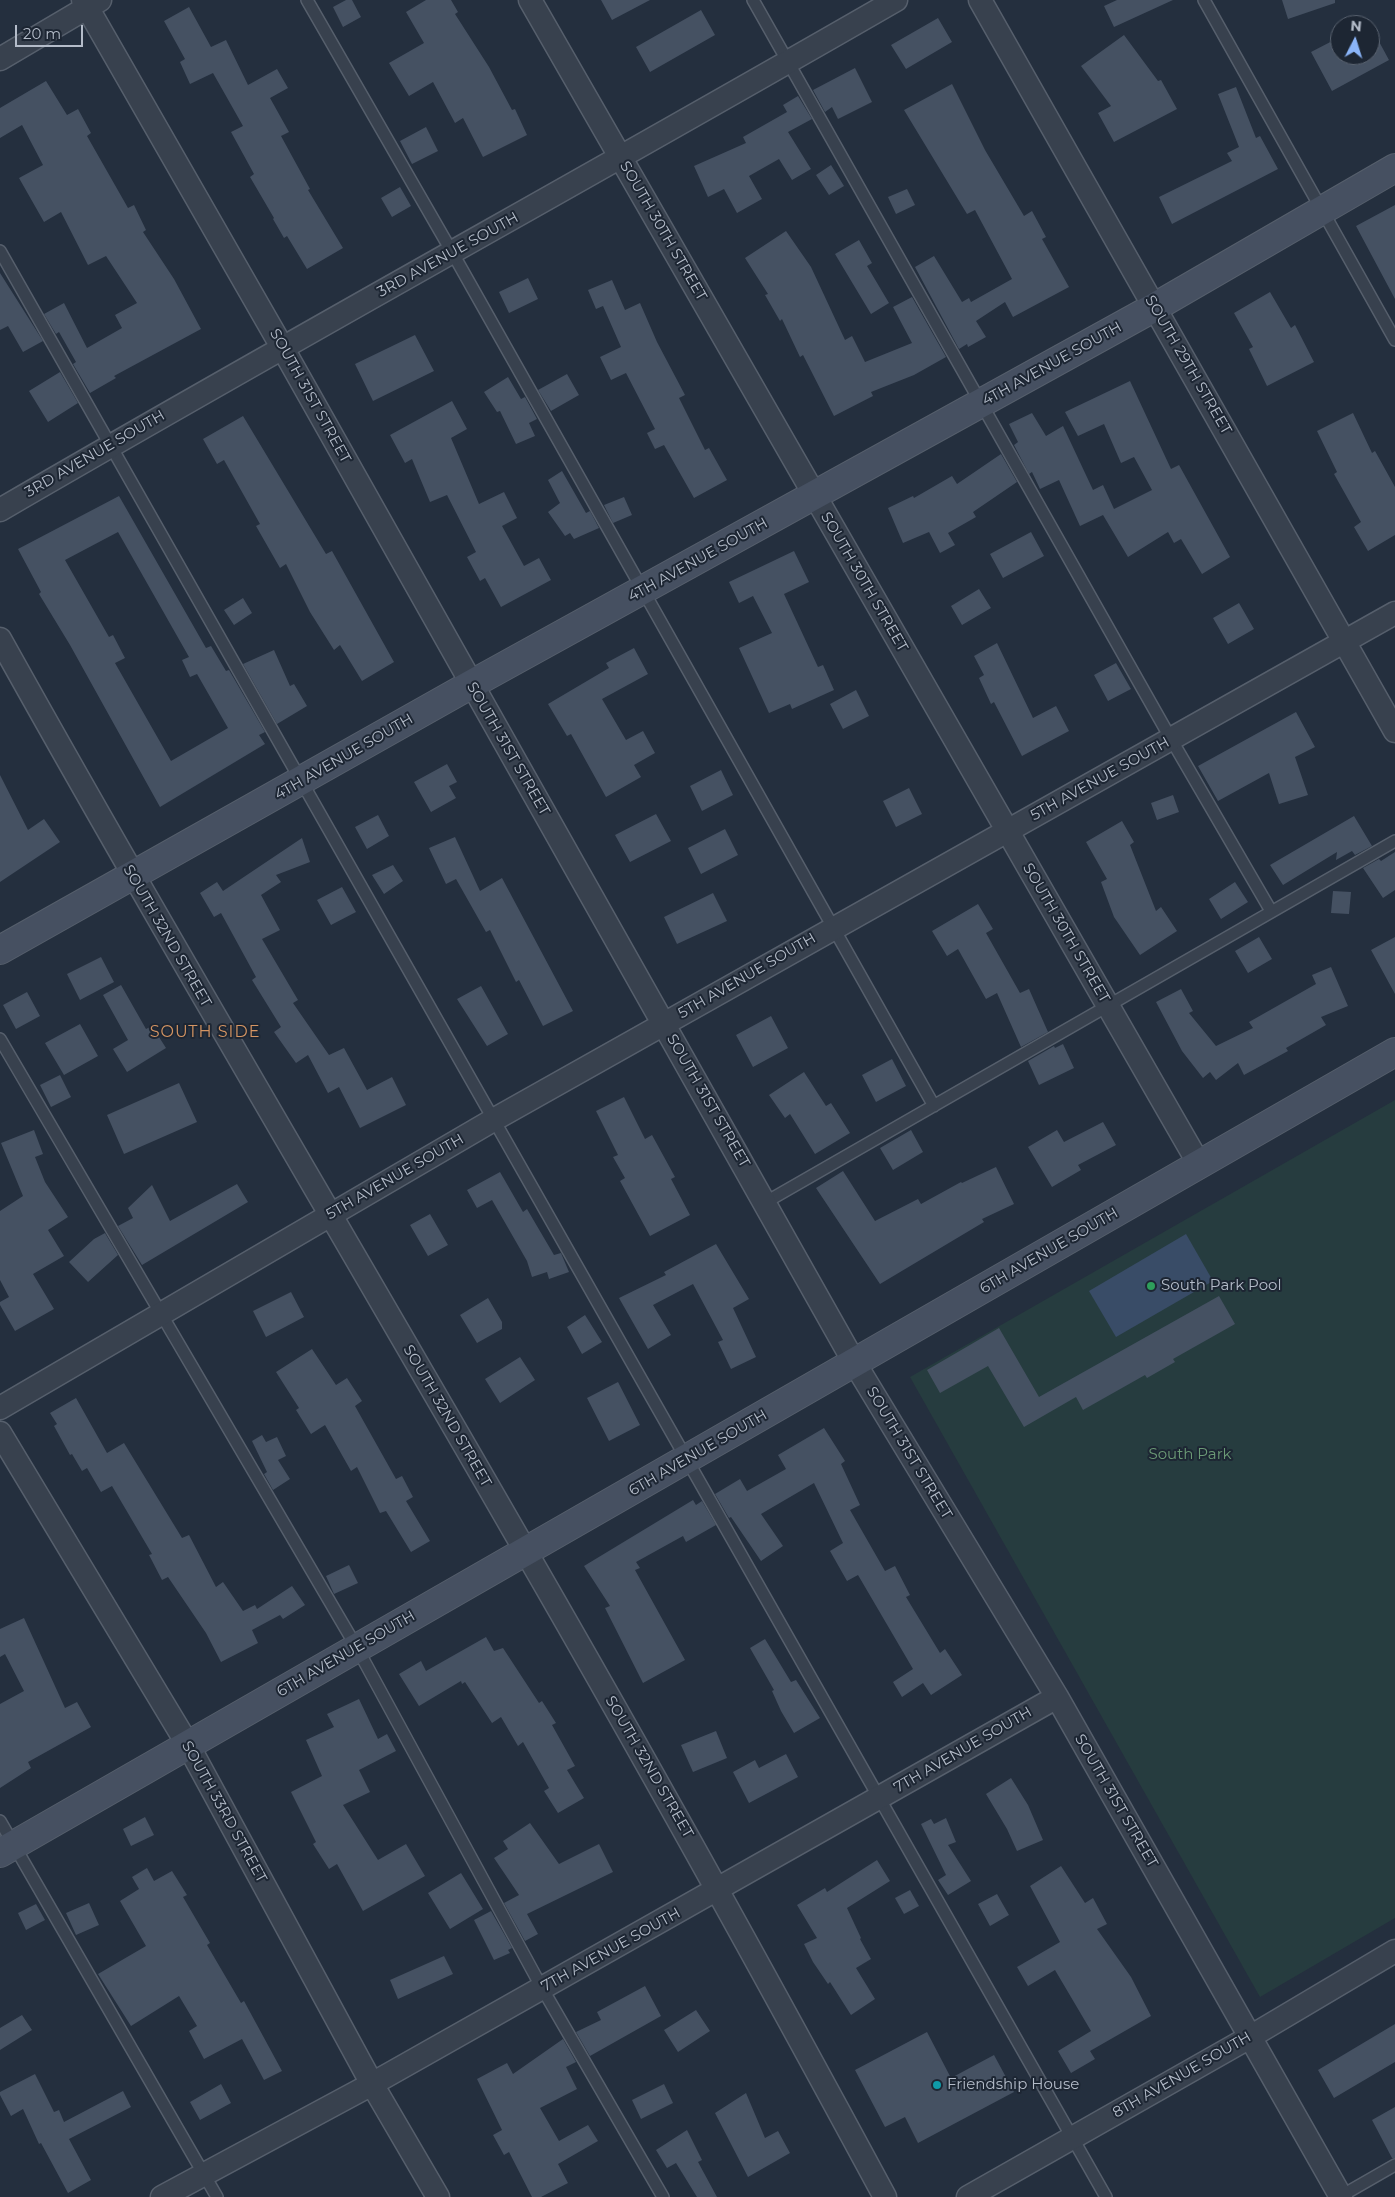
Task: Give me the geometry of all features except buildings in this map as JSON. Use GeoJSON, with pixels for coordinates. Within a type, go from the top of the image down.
{"type":"FeatureCollection","features":[{"type":"Feature","properties":{"kind":"street","name":"SOUTH 30TH STREET"},"geometry":{"type":"LineString","coordinates":[[530,0],[1199,1164]]}},
{"type":"Feature","properties":{"kind":"street","name":"3RD AVENUE SOUTH"},"geometry":{"type":"LineString","coordinates":[[0,510],[282,347],[621,159],[896,0]]}},
{"type":"Feature","properties":{"kind":"street","name":"SOUTH 29TH STREET"},"geometry":{"type":"LineString","coordinates":[[980,0],[1395,730]]}},
{"type":"Feature","properties":{"kind":"street"},"geometry":{"type":"LineString","coordinates":[[0,59],[91,2]]}},
{"type":"Feature","properties":{"kind":"street","name":"SOUTH 31ST STREET"},"geometry":{"type":"LineString","coordinates":[[91,2],[282,347],[766,1202],[854,1362],[1057,1697],[1341,2197]]}},
{"type":"Feature","properties":{"kind":"street","name":"4TH AVENUE SOUTH"},"geometry":{"type":"LineString","coordinates":[[0,950],[131,874],[303,781],[472,684],[1154,307],[1395,168]]}},
{"type":"Feature","properties":{"kind":"street","name":"5TH AVENUE SOUTH"},"geometry":{"type":"LineString","coordinates":[[0,1408],[495,1119],[1395,613]]}},
{"type":"Feature","properties":{"kind":"street","name":"SOUTH 32ND STREET"},"geometry":{"type":"LineString","coordinates":[[0,638],[131,874],[526,1551],[719,1890],[885,2197]]}},
{"type":"Feature","properties":{"kind":"street","name":"6TH AVENUE SOUTH"},"geometry":{"type":"LineString","coordinates":[[7,1849],[1395,1052]]}},
{"type":"Feature","properties":{"kind":"street","name":"SOUTH 33RD STREET"},"geometry":{"type":"LineString","coordinates":[[0,1433],[188,1745],[372,2084],[438,2197]]}},
{"type":"Feature","properties":{"kind":"street","name":"7TH AVENUE SOUTH"},"geometry":{"type":"LineString","coordinates":[[162,2197],[203,2173],[372,2084],[719,1890],[1057,1697]]}},
{"type":"Feature","properties":{"kind":"street","name":"8TH AVENUE SOUTH"},"geometry":{"type":"LineString","coordinates":[[968,2197],[1250,2037],[1395,1951]]}},
{"type":"Feature","properties":{"kind":"lane"},"geometry":{"type":"LineString","coordinates":[[307,0],[452,252],[934,1106]]}},
{"type":"Feature","properties":{"kind":"lane"},"geometry":{"type":"LineString","coordinates":[[753,0],[1171,739],[1271,911]]}},
{"type":"Feature","properties":{"kind":"lane"},"geometry":{"type":"LineString","coordinates":[[1204,0],[1395,340]]}},
{"type":"Feature","properties":{"kind":"lane"},"geometry":{"type":"LineString","coordinates":[[0,251],[303,781],[1106,2197]]}},
{"type":"Feature","properties":{"kind":"lane"},"geometry":{"type":"LineString","coordinates":[[766,1202],[1107,1004],[1395,841]]}},
{"type":"Feature","properties":{"kind":"lane"},"geometry":{"type":"LineString","coordinates":[[0,1039],[357,1648],[542,1988],[663,2197]]}},
{"type":"Feature","properties":{"kind":"lane"},"geometry":{"type":"LineString","coordinates":[[0,1821],[7,1849],[217,2197]]}},
{"type":"Feature","properties":{"kind":"lane"},"geometry":{"type":"LineString","coordinates":[[1341,2197],[1395,2165]]}},
{"type":"Feature","properties":{"kind":"green space","name":"South Park"},"geometry":{"type":"Polygon","coordinates":[[[1395,1100],[1395,1918],[1260,1997],[910,1377],[1395,1100]]]}},
{"type":"Feature","properties":{"kind":"water","name":"South Park Pool"},"geometry":{"type":"Polygon","coordinates":[[[1186,1234],[1213,1281],[1116,1337],[1089,1291],[1186,1234]]]}},
{"type":"Feature","properties":{"kind":"place","name":"South Park Pool"},"geometry":{"type":"Point","coordinates":[1151,1286]}},
{"type":"Feature","properties":{"kind":"place","name":"Friendship House"},"geometry":{"type":"Point","coordinates":[937,2085]}},
{"type":"Feature","properties":{"kind":"district","name":"SOUTH SIDE"},"geometry":{"type":"Point","coordinates":[205,1032]}}]}
